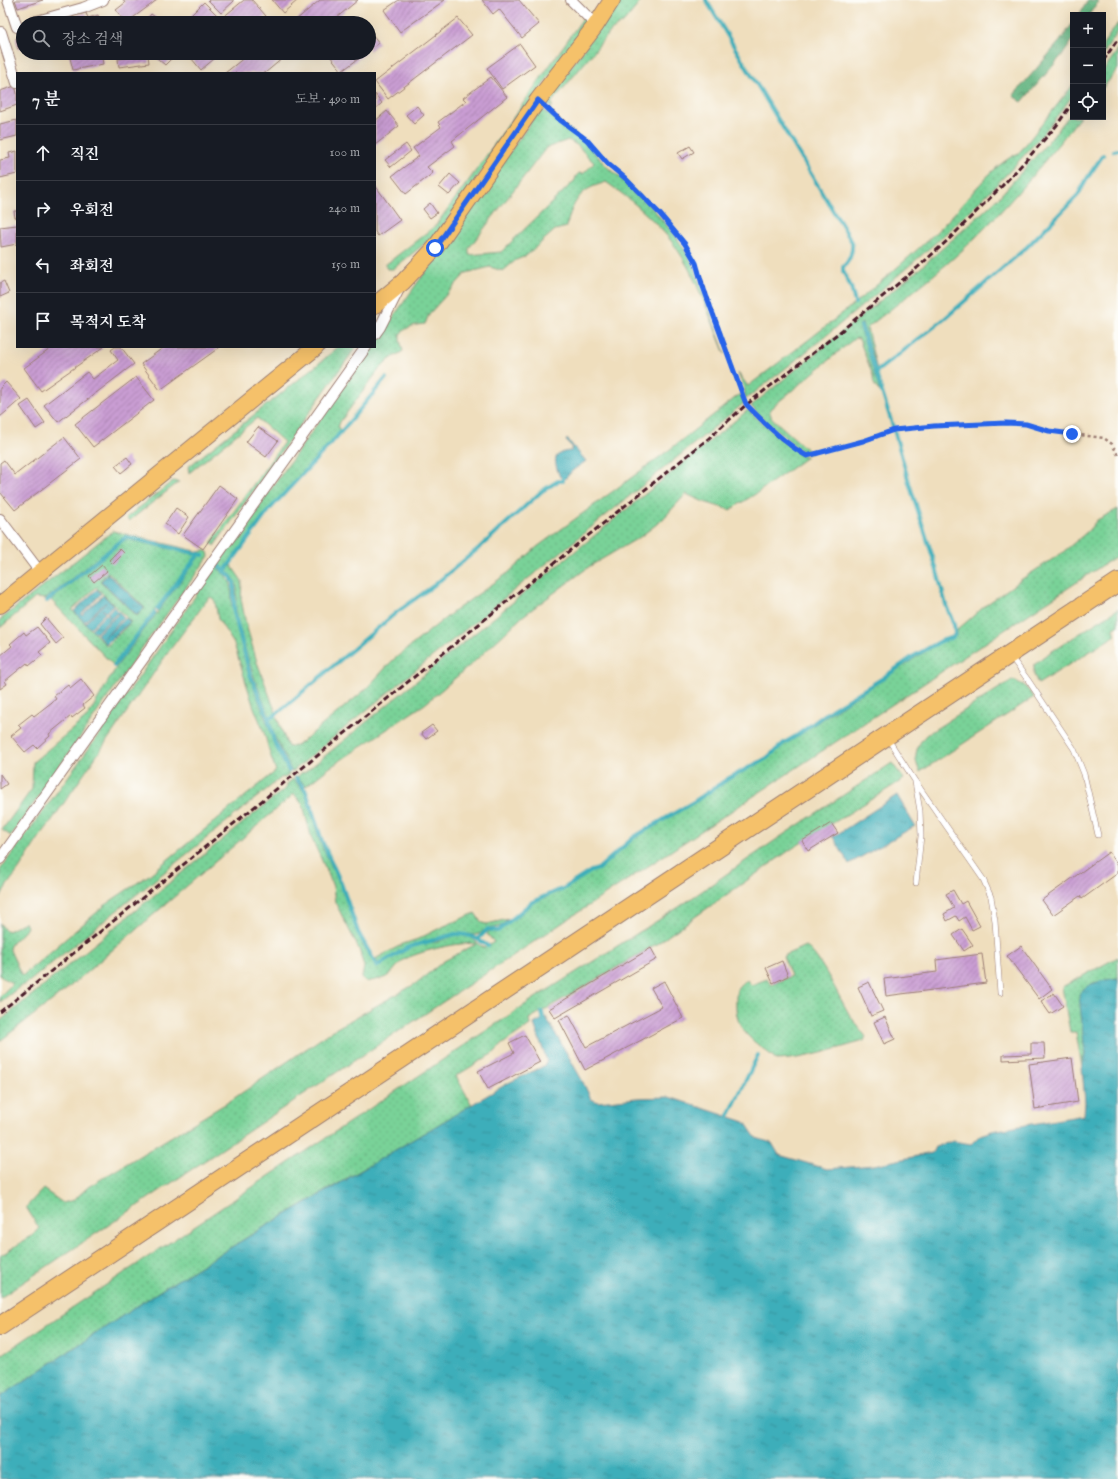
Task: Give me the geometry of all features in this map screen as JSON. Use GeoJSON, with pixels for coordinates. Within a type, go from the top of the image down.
{"type":"FeatureCollection","features":[{"type":"Feature","properties":{"kind":"highway"},"geometry":{"type":"LineString","coordinates":[[0,1326],[1118,582]]}},
{"type":"Feature","properties":{"kind":"main road"},"geometry":{"type":"LineString","coordinates":[[376,304],[403,282],[435,248],[538,100],[596,25],[612,0]]}},
{"type":"Feature","properties":{"kind":"main road"},"geometry":{"type":"LineString","coordinates":[[0,605],[315,348]]}},
{"type":"Feature","properties":{"kind":"street"},"geometry":{"type":"LineString","coordinates":[[8,0],[16,17]]}},
{"type":"Feature","properties":{"kind":"street"},"geometry":{"type":"LineString","coordinates":[[55,16],[83,8],[103,0]]}},
{"type":"Feature","properties":{"kind":"street"},"geometry":{"type":"LineString","coordinates":[[571,0],[596,25]]}},
{"type":"Feature","properties":{"kind":"street"},"geometry":{"type":"LineString","coordinates":[[16,27],[1,32],[16,80]]}},
{"type":"Feature","properties":{"kind":"street"},"geometry":{"type":"LineString","coordinates":[[376,333],[403,282]]}},
{"type":"Feature","properties":{"kind":"street"},"geometry":{"type":"LineString","coordinates":[[0,859],[365,348]]}},
{"type":"Feature","properties":{"kind":"street"},"geometry":{"type":"LineString","coordinates":[[0,519],[40,572]]}},
{"type":"Feature","properties":{"kind":"lane"},"geometry":{"type":"LineString","coordinates":[[1009,654],[1074,749],[1084,774],[1098,835]]}},
{"type":"Feature","properties":{"kind":"lane"},"geometry":{"type":"LineString","coordinates":[[887,737],[915,781],[983,878],[991,897],[995,921],[1000,993]]}},
{"type":"Feature","properties":{"kind":"lane"},"geometry":{"type":"LineString","coordinates":[[915,781],[920,811],[921,836],[916,882]]}},
{"type":"Feature","properties":{"kind":"path"},"geometry":{"type":"LineString","coordinates":[[538,100],[560,120],[587,140],[608,164],[625,178],[660,214],[685,244],[696,263],[702,284],[746,404],[759,419],[807,456],[863,441],[894,430],[934,426],[1006,423],[1026,424],[1049,431],[1104,438],[1112,444],[1118,454]]}},
{"type":"Feature","properties":{"kind":"green space"},"geometry":{"type":"Polygon","coordinates":[[[619,0],[642,0],[624,22],[612,30],[602,41],[552,102],[552,108],[545,103],[619,0]]]}},
{"type":"Feature","properties":{"kind":"green space"},"geometry":{"type":"Polygon","coordinates":[[[1088,0],[1099,0],[1091,12],[1081,12],[1088,0]]]}},
{"type":"Feature","properties":{"kind":"green space"},"geometry":{"type":"Polygon","coordinates":[[[583,18],[587,21],[585,26],[438,233],[393,269],[387,269],[385,265],[435,226],[583,18]]]}},
{"type":"Feature","properties":{"kind":"green space"},"geometry":{"type":"Polygon","coordinates":[[[1118,23],[1118,32],[1106,50],[1106,40],[1118,23]]]}},
{"type":"Feature","properties":{"kind":"green space"},"geometry":{"type":"Polygon","coordinates":[[[1070,27],[1070,44],[1064,53],[1022,102],[1013,96],[1070,27]]]}},
{"type":"Feature","properties":{"kind":"green space"},"geometry":{"type":"Polygon","coordinates":[[[1118,50],[1118,69],[1106,84],[1106,67],[1118,50]]]}},
{"type":"Feature","properties":{"kind":"green space"},"geometry":{"type":"Polygon","coordinates":[[[1070,89],[1070,99],[1050,125],[999,182],[972,209],[886,286],[746,399],[744,393],[745,391],[738,373],[748,386],[830,323],[890,274],[938,230],[999,165],[1019,153],[1070,89]]]}},
{"type":"Feature","properties":{"kind":"green space"},"geometry":{"type":"Polygon","coordinates":[[[540,109],[551,115],[586,142],[607,167],[624,180],[653,209],[675,235],[689,257],[695,270],[725,354],[703,298],[690,270],[675,246],[643,211],[606,182],[588,189],[580,196],[572,209],[567,227],[555,230],[526,256],[516,260],[503,271],[490,267],[466,273],[429,314],[425,324],[411,326],[400,334],[403,351],[389,360],[378,371],[340,422],[338,428],[341,430],[335,439],[269,509],[224,570],[220,566],[219,567],[231,584],[232,606],[248,672],[274,743],[289,775],[284,778],[282,777],[26,984],[21,986],[0,1002],[0,996],[13,983],[0,975],[0,923],[4,929],[8,931],[25,922],[27,927],[9,948],[22,976],[109,902],[149,875],[276,771],[234,644],[218,619],[215,601],[211,597],[169,651],[37,841],[6,887],[0,899],[0,870],[98,736],[371,348],[376,348],[376,342],[540,109]],[[568,140],[546,148],[469,248],[469,255],[501,252],[575,180],[579,173],[583,174],[594,163],[577,145],[568,140]]]}},
{"type":"Feature","properties":{"kind":"green space"},"geometry":{"type":"Polygon","coordinates":[[[1070,115],[1070,120],[1078,120],[1001,211],[972,241],[921,286],[867,328],[877,370],[862,323],[859,325],[880,392],[873,381],[873,376],[859,339],[855,338],[770,409],[772,418],[811,453],[807,454],[800,450],[760,416],[751,406],[918,270],[998,198],[1043,148],[1070,115]]]}},
{"type":"Feature","properties":{"kind":"green space"},"geometry":{"type":"Polygon","coordinates":[[[337,348],[355,348],[214,546],[211,543],[284,442],[257,418],[189,473],[188,467],[337,348]]]}},
{"type":"Feature","properties":{"kind":"green space"},"geometry":{"type":"Polygon","coordinates":[[[740,394],[744,403],[292,772],[274,735],[270,719],[276,715],[288,747],[296,746],[365,690],[393,660],[453,612],[508,573],[537,547],[669,450],[740,394]]]}},
{"type":"Feature","properties":{"kind":"green space"},"geometry":{"type":"Polygon","coordinates":[[[748,410],[797,452],[807,457],[757,493],[730,510],[704,502],[686,494],[662,520],[640,537],[590,566],[523,616],[475,661],[425,704],[329,768],[306,786],[297,777],[302,772],[304,773],[748,410]]]}},
{"type":"Feature","properties":{"kind":"green space"},"geometry":{"type":"Polygon","coordinates":[[[173,481],[179,482],[129,521],[126,518],[173,481]]]}},
{"type":"Feature","properties":{"kind":"green space"},"geometry":{"type":"Polygon","coordinates":[[[1118,509],[1118,555],[307,1092],[0,1298],[0,1256],[33,1235],[39,1228],[26,1207],[43,1189],[63,1203],[74,1200],[88,1187],[230,1101],[335,1029],[415,984],[444,961],[476,944],[469,943],[452,945],[414,955],[401,962],[387,977],[366,982],[362,977],[364,967],[359,949],[335,902],[333,887],[311,837],[303,805],[294,794],[67,989],[0,1041],[0,1021],[287,787],[287,784],[293,779],[305,792],[320,842],[340,884],[357,932],[365,949],[377,967],[410,948],[424,943],[437,942],[455,935],[468,936],[484,948],[494,942],[487,934],[489,931],[498,932],[533,903],[564,890],[591,872],[599,870],[635,838],[696,802],[730,779],[767,759],[785,744],[915,658],[941,642],[953,638],[957,635],[957,630],[986,605],[1062,553],[1088,531],[1097,520],[1118,509]]]}},
{"type":"Feature","properties":{"kind":"green space"},"geometry":{"type":"Polygon","coordinates":[[[113,531],[200,552],[204,550],[208,552],[209,556],[145,644],[11,836],[2,830],[32,789],[33,762],[88,716],[117,666],[201,554],[125,536],[46,599],[35,598],[0,628],[0,620],[113,531]]]}},
{"type":"Feature","properties":{"kind":"green space"},"geometry":{"type":"Polygon","coordinates":[[[126,539],[197,555],[113,665],[51,600],[126,539]],[[108,572],[100,581],[137,616],[145,608],[108,572]],[[96,587],[72,610],[107,646],[131,622],[96,587]]]}},
{"type":"Feature","properties":{"kind":"green space"},"geometry":{"type":"Polygon","coordinates":[[[231,565],[242,581],[241,599],[246,624],[257,662],[276,713],[270,717],[258,689],[238,622],[236,611],[236,585],[232,576],[227,571],[231,565]]]}},
{"type":"Feature","properties":{"kind":"green space"},"geometry":{"type":"Polygon","coordinates":[[[1118,609],[1118,626],[1113,629],[1116,635],[1038,684],[1034,675],[1034,665],[1043,657],[1118,609]]]}},
{"type":"Feature","properties":{"kind":"green space"},"geometry":{"type":"Polygon","coordinates":[[[1012,680],[1024,685],[1034,697],[920,772],[916,762],[916,753],[919,744],[926,735],[1012,680]]]}},
{"type":"Feature","properties":{"kind":"green space"},"geometry":{"type":"Polygon","coordinates":[[[892,763],[904,779],[793,848],[658,943],[529,1019],[530,1025],[501,1045],[495,1052],[456,1076],[472,1105],[261,1229],[166,1287],[0,1397],[0,1356],[532,1000],[679,907],[780,837],[892,763]]]}},
{"type":"Feature","properties":{"kind":"green space"},"geometry":{"type":"Polygon","coordinates":[[[475,913],[482,923],[487,924],[508,919],[500,926],[495,928],[490,927],[479,934],[451,934],[434,940],[422,942],[402,950],[378,964],[375,959],[403,944],[418,939],[475,913]]]}},
{"type":"Feature","properties":{"kind":"green space"},"geometry":{"type":"Polygon","coordinates":[[[805,946],[817,958],[830,978],[851,1017],[866,1037],[864,1041],[820,1053],[799,1058],[777,1060],[753,1041],[742,1028],[736,1011],[737,990],[741,984],[747,980],[751,985],[767,979],[771,985],[791,976],[783,956],[805,946]]]}},
{"type":"Feature","properties":{"kind":"green space"},"geometry":{"type":"Polygon","coordinates":[[[1118,957],[1118,978],[1091,984],[1084,1040],[1085,1054],[1082,1068],[1076,1032],[1070,1032],[1062,987],[1118,957]]]}},
{"type":"Feature","properties":{"kind":"water"},"geometry":{"type":"Polygon","coordinates":[[[567,439],[586,461],[572,471],[566,478],[560,477],[556,467],[556,459],[560,453],[571,451],[572,447],[566,441],[567,439]]]}},
{"type":"Feature","properties":{"kind":"water"},"geometry":{"type":"Polygon","coordinates":[[[108,574],[144,608],[137,615],[101,581],[108,574]]]}},
{"type":"Feature","properties":{"kind":"water"},"geometry":{"type":"Polygon","coordinates":[[[97,589],[101,594],[81,614],[82,615],[103,595],[113,605],[106,612],[102,609],[105,613],[90,628],[85,623],[106,602],[84,622],[74,611],[97,589]]]}},
{"type":"Feature","properties":{"kind":"water"},"geometry":{"type":"Polygon","coordinates":[[[114,607],[124,617],[104,638],[126,618],[130,622],[106,644],[97,634],[118,614],[117,613],[96,633],[91,629],[106,614],[110,617],[107,613],[114,607]]]}},
{"type":"Feature","properties":{"kind":"water"},"geometry":{"type":"Polygon","coordinates":[[[897,795],[915,826],[849,864],[833,837],[897,795]]]}},
{"type":"Feature","properties":{"kind":"water"},"geometry":{"type":"Polygon","coordinates":[[[1118,978],[1118,1479],[0,1479],[0,1397],[166,1287],[261,1229],[508,1083],[544,1066],[547,1061],[534,1024],[546,1017],[582,1080],[591,1099],[598,1102],[637,1098],[669,1097],[745,1122],[756,1138],[772,1143],[779,1155],[827,1169],[874,1165],[932,1153],[935,1147],[953,1141],[971,1144],[980,1135],[992,1131],[1084,1115],[1085,1102],[1082,1068],[1085,1054],[1079,994],[1091,984],[1118,978]]]}},
{"type":"Feature","properties":{"kind":"building"},"geometry":{"type":"Polygon","coordinates":[[[15,0],[43,0],[18,8],[15,0]]]}},
{"type":"Feature","properties":{"kind":"building"},"geometry":{"type":"Polygon","coordinates":[[[123,0],[157,0],[135,16],[121,16],[116,10],[125,3],[123,0]]]}},
{"type":"Feature","properties":{"kind":"building"},"geometry":{"type":"Polygon","coordinates":[[[208,0],[232,0],[234,1],[221,13],[208,0]]]}},
{"type":"Feature","properties":{"kind":"building"},"geometry":{"type":"Polygon","coordinates":[[[244,0],[252,0],[266,16],[225,16],[244,0]]]}},
{"type":"Feature","properties":{"kind":"building"},"geometry":{"type":"Polygon","coordinates":[[[272,0],[298,0],[283,13],[272,0]]]}},
{"type":"Feature","properties":{"kind":"building"},"geometry":{"type":"Polygon","coordinates":[[[320,0],[358,0],[339,16],[301,16],[320,0]]]}},
{"type":"Feature","properties":{"kind":"building"},"geometry":{"type":"Polygon","coordinates":[[[399,0],[445,0],[400,32],[384,10],[399,0]]]}},
{"type":"Feature","properties":{"kind":"building"},"geometry":{"type":"Polygon","coordinates":[[[482,0],[519,0],[539,24],[522,38],[499,9],[493,14],[482,0]]]}},
{"type":"Feature","properties":{"kind":"building"},"geometry":{"type":"Polygon","coordinates":[[[204,2],[218,16],[192,16],[191,15],[204,2]]]}},
{"type":"Feature","properties":{"kind":"building"},"geometry":{"type":"Polygon","coordinates":[[[86,13],[87,16],[73,16],[86,13]]]}},
{"type":"Feature","properties":{"kind":"building"},"geometry":{"type":"Polygon","coordinates":[[[458,18],[472,35],[388,99],[376,81],[458,18]]]}},
{"type":"Feature","properties":{"kind":"building"},"geometry":{"type":"Polygon","coordinates":[[[520,44],[535,65],[502,89],[487,68],[520,44]]]}},
{"type":"Feature","properties":{"kind":"building"},"geometry":{"type":"Polygon","coordinates":[[[70,60],[102,60],[103,64],[73,70],[70,60]]]}},
{"type":"Feature","properties":{"kind":"building"},"geometry":{"type":"Polygon","coordinates":[[[118,60],[149,60],[149,63],[119,67],[118,60]]]}},
{"type":"Feature","properties":{"kind":"building"},"geometry":{"type":"Polygon","coordinates":[[[159,60],[170,60],[165,65],[159,60]]]}},
{"type":"Feature","properties":{"kind":"building"},"geometry":{"type":"Polygon","coordinates":[[[193,60],[213,60],[201,70],[193,60]]]}},
{"type":"Feature","properties":{"kind":"building"},"geometry":{"type":"Polygon","coordinates":[[[241,60],[281,60],[266,72],[226,72],[241,60]]]}},
{"type":"Feature","properties":{"kind":"building"},"geometry":{"type":"Polygon","coordinates":[[[333,60],[357,60],[342,71],[333,60]]]}},
{"type":"Feature","properties":{"kind":"building"},"geometry":{"type":"Polygon","coordinates":[[[491,77],[507,97],[452,141],[455,146],[427,167],[433,173],[406,194],[392,176],[419,156],[413,148],[441,127],[438,122],[466,101],[463,98],[491,77]]]}},
{"type":"Feature","properties":{"kind":"building"},"geometry":{"type":"Polygon","coordinates":[[[15,86],[16,105],[0,111],[0,91],[15,86]]]}},
{"type":"Feature","properties":{"kind":"building"},"geometry":{"type":"Polygon","coordinates":[[[376,95],[382,103],[376,108],[376,95]]]}},
{"type":"Feature","properties":{"kind":"building"},"geometry":{"type":"Polygon","coordinates":[[[417,106],[424,115],[414,124],[406,115],[417,106]]]}},
{"type":"Feature","properties":{"kind":"building"},"geometry":{"type":"Polygon","coordinates":[[[387,111],[399,126],[376,144],[376,120],[387,111]]]}},
{"type":"Feature","properties":{"kind":"building"},"geometry":{"type":"Polygon","coordinates":[[[16,120],[16,136],[0,140],[0,124],[16,120]]]}},
{"type":"Feature","properties":{"kind":"building"},"geometry":{"type":"Polygon","coordinates":[[[406,144],[411,151],[391,167],[385,160],[406,144]]]}},
{"type":"Feature","properties":{"kind":"building"},"geometry":{"type":"Polygon","coordinates":[[[690,146],[694,152],[682,159],[678,153],[690,146]]]}},
{"type":"Feature","properties":{"kind":"building"},"geometry":{"type":"Polygon","coordinates":[[[16,151],[16,174],[0,178],[0,160],[10,158],[9,153],[16,151]]]}},
{"type":"Feature","properties":{"kind":"building"},"geometry":{"type":"Polygon","coordinates":[[[450,174],[460,183],[449,195],[439,187],[450,174]]]}},
{"type":"Feature","properties":{"kind":"building"},"geometry":{"type":"Polygon","coordinates":[[[376,186],[400,220],[378,236],[376,233],[376,186]]]}},
{"type":"Feature","properties":{"kind":"building"},"geometry":{"type":"Polygon","coordinates":[[[430,203],[437,213],[430,218],[423,209],[430,203]]]}},
{"type":"Feature","properties":{"kind":"building"},"geometry":{"type":"Polygon","coordinates":[[[14,211],[16,211],[16,218],[14,211]]]}},
{"type":"Feature","properties":{"kind":"building"},"geometry":{"type":"Polygon","coordinates":[[[16,225],[16,244],[1,247],[0,227],[16,225]]]}},
{"type":"Feature","properties":{"kind":"building"},"geometry":{"type":"Polygon","coordinates":[[[4,281],[9,293],[0,297],[0,283],[4,281]]]}},
{"type":"Feature","properties":{"kind":"building"},"geometry":{"type":"Polygon","coordinates":[[[52,348],[103,348],[41,391],[24,368],[52,348]]]}},
{"type":"Feature","properties":{"kind":"building"},"geometry":{"type":"Polygon","coordinates":[[[114,348],[122,348],[134,364],[58,422],[44,405],[87,372],[93,379],[118,360],[111,350],[114,348]]]}},
{"type":"Feature","properties":{"kind":"building"},"geometry":{"type":"Polygon","coordinates":[[[163,348],[219,348],[160,390],[141,364],[163,348]]]}},
{"type":"Feature","properties":{"kind":"building"},"geometry":{"type":"Polygon","coordinates":[[[136,377],[154,400],[93,447],[75,424],[136,377]]]}},
{"type":"Feature","properties":{"kind":"building"},"geometry":{"type":"Polygon","coordinates":[[[6,382],[21,399],[0,417],[0,388],[6,382]]]}},
{"type":"Feature","properties":{"kind":"building"},"geometry":{"type":"Polygon","coordinates":[[[29,400],[45,423],[36,429],[20,406],[29,400]]]}},
{"type":"Feature","properties":{"kind":"building"},"geometry":{"type":"Polygon","coordinates":[[[258,427],[278,441],[266,457],[246,442],[258,427]]]}},
{"type":"Feature","properties":{"kind":"building"},"geometry":{"type":"Polygon","coordinates":[[[64,437],[81,459],[15,510],[0,492],[0,463],[4,460],[15,475],[64,437]]]}},
{"type":"Feature","properties":{"kind":"building"},"geometry":{"type":"Polygon","coordinates":[[[127,457],[132,464],[121,473],[115,466],[127,457]]]}},
{"type":"Feature","properties":{"kind":"building"},"geometry":{"type":"Polygon","coordinates":[[[219,485],[238,499],[203,549],[183,535],[219,485]]]}},
{"type":"Feature","properties":{"kind":"building"},"geometry":{"type":"Polygon","coordinates":[[[176,508],[189,517],[178,534],[165,524],[176,508]]]}},
{"type":"Feature","properties":{"kind":"building"},"geometry":{"type":"Polygon","coordinates":[[[120,549],[124,553],[113,564],[109,560],[120,549]]]}},
{"type":"Feature","properties":{"kind":"building"},"geometry":{"type":"Polygon","coordinates":[[[102,565],[107,571],[94,582],[89,576],[102,565]]]}},
{"type":"Feature","properties":{"kind":"building"},"geometry":{"type":"Polygon","coordinates":[[[46,618],[63,638],[56,644],[40,624],[46,618]]]}},
{"type":"Feature","properties":{"kind":"building"},"geometry":{"type":"Polygon","coordinates":[[[37,627],[50,643],[39,652],[42,655],[29,666],[27,663],[5,681],[7,684],[0,689],[0,656],[12,646],[10,644],[24,632],[26,635],[37,627]]]}},
{"type":"Feature","properties":{"kind":"building"},"geometry":{"type":"Polygon","coordinates":[[[81,679],[94,696],[83,705],[85,708],[72,718],[71,716],[49,734],[50,736],[37,748],[34,745],[25,752],[11,736],[21,728],[18,725],[32,714],[34,716],[56,699],[54,696],[68,685],[70,688],[81,679]]]}},
{"type":"Feature","properties":{"kind":"building"},"geometry":{"type":"Polygon","coordinates":[[[432,725],[437,731],[426,739],[421,733],[432,725]]]}},
{"type":"Feature","properties":{"kind":"building"},"geometry":{"type":"Polygon","coordinates":[[[0,774],[7,784],[0,789],[0,774]]]}},
{"type":"Feature","properties":{"kind":"building"},"geometry":{"type":"Polygon","coordinates":[[[831,823],[838,833],[808,851],[802,841],[831,823]]]}},
{"type":"Feature","properties":{"kind":"building"},"geometry":{"type":"Polygon","coordinates":[[[1109,852],[1118,865],[1118,873],[1082,899],[1080,896],[1053,915],[1042,900],[1109,852]]]}},
{"type":"Feature","properties":{"kind":"building"},"geometry":{"type":"Polygon","coordinates":[[[953,890],[961,904],[966,901],[980,926],[972,930],[965,917],[959,921],[956,916],[947,921],[944,914],[954,908],[946,894],[953,890]]]}},
{"type":"Feature","properties":{"kind":"building"},"geometry":{"type":"Polygon","coordinates":[[[962,929],[973,945],[964,951],[953,935],[962,929]]]}},
{"type":"Feature","properties":{"kind":"building"},"geometry":{"type":"Polygon","coordinates":[[[1021,946],[1052,989],[1039,999],[1007,956],[1021,946]]]}},
{"type":"Feature","properties":{"kind":"building"},"geometry":{"type":"Polygon","coordinates":[[[651,948],[657,959],[555,1018],[549,1009],[651,948]]]}},
{"type":"Feature","properties":{"kind":"building"},"geometry":{"type":"Polygon","coordinates":[[[982,954],[986,983],[886,996],[884,979],[937,972],[936,960],[982,954]]]}},
{"type":"Feature","properties":{"kind":"building"},"geometry":{"type":"Polygon","coordinates":[[[782,961],[788,976],[773,983],[766,968],[782,961]]]}},
{"type":"Feature","properties":{"kind":"building"},"geometry":{"type":"Polygon","coordinates":[[[664,981],[683,1018],[585,1070],[559,1020],[569,1015],[586,1047],[662,1007],[651,988],[664,981]]]}},
{"type":"Feature","properties":{"kind":"building"},"geometry":{"type":"Polygon","coordinates":[[[869,982],[883,1011],[871,1016],[858,987],[869,982]]]}},
{"type":"Feature","properties":{"kind":"building"},"geometry":{"type":"Polygon","coordinates":[[[1054,993],[1063,1006],[1050,1014],[1041,1001],[1054,993]]]}},
{"type":"Feature","properties":{"kind":"building"},"geometry":{"type":"Polygon","coordinates":[[[885,1017],[895,1039],[884,1044],[874,1022],[885,1017]]]}},
{"type":"Feature","properties":{"kind":"building"},"geometry":{"type":"Polygon","coordinates":[[[525,1035],[540,1062],[488,1089],[478,1071],[514,1053],[509,1043],[525,1035]]]}},
{"type":"Feature","properties":{"kind":"building"},"geometry":{"type":"Polygon","coordinates":[[[1031,1043],[1044,1043],[1045,1058],[1003,1060],[1003,1055],[1031,1054],[1031,1043]]]}},
{"type":"Feature","properties":{"kind":"building"},"geometry":{"type":"Polygon","coordinates":[[[1072,1058],[1078,1102],[1035,1109],[1029,1064],[1072,1058]]]}},
{"type":"Feature","properties":{"kind":"waterway"},"geometry":{"type":"LineString","coordinates":[[706,0],[852,242],[850,256],[848,262],[843,267],[843,271],[851,287],[855,303]]}},
{"type":"Feature","properties":{"kind":"waterway"},"geometry":{"type":"LineString","coordinates":[[1114,151],[1118,150]]}},
{"type":"Feature","properties":{"kind":"waterway"},"geometry":{"type":"LineString","coordinates":[[876,372],[943,320],[1027,247],[1078,195],[1103,155]]}},
{"type":"Feature","properties":{"kind":"waterway"},"geometry":{"type":"LineString","coordinates":[[478,939],[488,929],[498,931],[532,902],[563,889],[591,871],[598,869],[634,837],[695,801],[729,778],[767,758],[784,743],[831,710],[883,678],[914,656],[941,641],[953,637],[955,634],[954,625],[946,605],[935,564],[861,326]]}},
{"type":"Feature","properties":{"kind":"waterway"},"geometry":{"type":"LineString","coordinates":[[224,572],[270,509],[335,439],[386,378]]}},
{"type":"Feature","properties":{"kind":"waterway"},"geometry":{"type":"LineString","coordinates":[[268,718],[274,716],[397,612],[433,586],[479,548],[542,491],[558,481],[563,481],[563,476]]}},
{"type":"Feature","properties":{"kind":"waterway"},"geometry":{"type":"LineString","coordinates":[[47,601],[126,537],[203,555]]}},
{"type":"Feature","properties":{"kind":"waterway"},"geometry":{"type":"LineString","coordinates":[[157,609],[199,554]]}},
{"type":"Feature","properties":{"kind":"waterway"},"geometry":{"type":"LineString","coordinates":[[219,566],[231,577],[234,583],[234,612],[250,674],[268,718],[274,741],[289,771]]}},
{"type":"Feature","properties":{"kind":"waterway"},"geometry":{"type":"LineString","coordinates":[[114,666],[154,613]]}},
{"type":"Feature","properties":{"kind":"waterway"},"geometry":{"type":"LineString","coordinates":[[296,778],[306,791],[322,841],[341,883],[358,932],[377,966],[409,947],[455,934],[464,934],[473,937],[488,946]]}},
{"type":"Feature","properties":{"kind":"waterway"},"geometry":{"type":"LineString","coordinates":[[542,1012],[544,1023]]}},
{"type":"Feature","properties":{"kind":"waterway"},"geometry":{"type":"LineString","coordinates":[[729,1115],[758,1055]]}},
{"type":"Feature","properties":{"kind":"railway"},"geometry":{"type":"LineString","coordinates":[[1106,57],[1118,39]]}},
{"type":"Feature","properties":{"kind":"railway"},"geometry":{"type":"LineString","coordinates":[[0,1012],[708,439],[746,405],[841,331],[917,268],[948,240],[1002,186],[1057,125],[1070,106]]}},
{"type":"Feature","properties":{"kind":"route"},"geometry":{"type":"LineString","coordinates":[[435,248],[538,100],[560,120],[587,140],[608,164],[625,178],[660,214],[685,244],[696,263],[731,366],[746,404],[759,419],[807,456],[863,441],[894,430],[934,426],[1006,423],[1026,424],[1049,431],[1072,434]]}}]}
